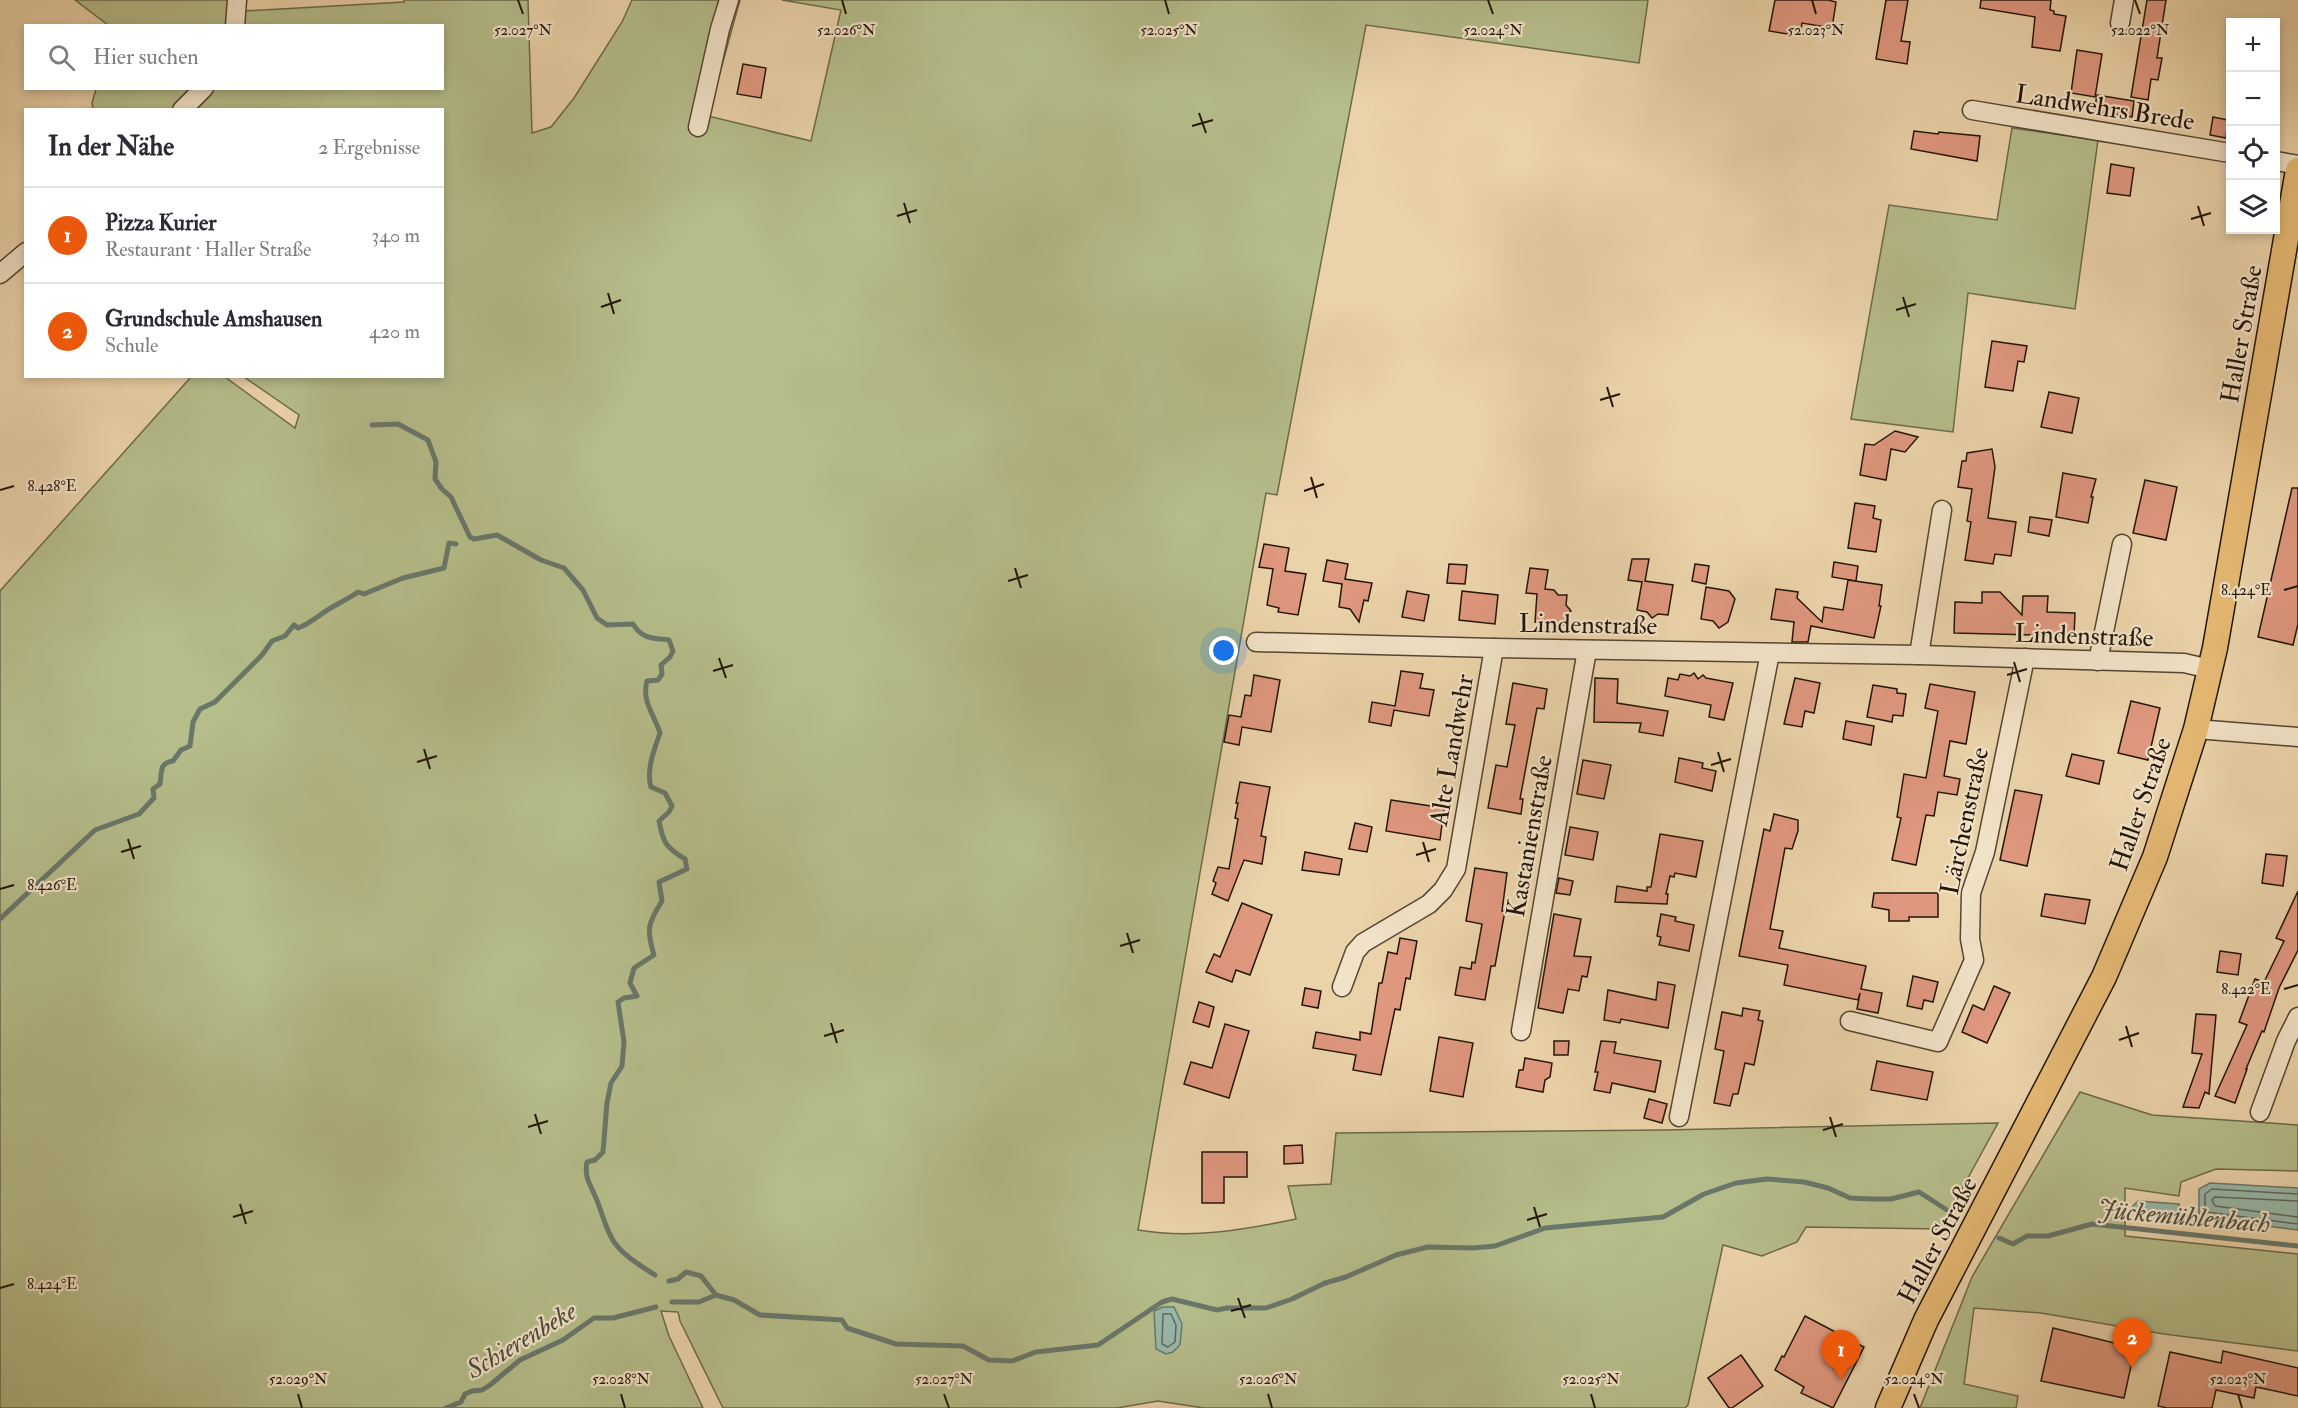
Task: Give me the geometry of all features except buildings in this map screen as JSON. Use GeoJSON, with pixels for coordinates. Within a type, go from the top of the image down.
{"type":"FeatureCollection","features":[{"type":"Feature","properties":{"kind":"main road","name":"Haller Straße"},"geometry":{"type":"LineString","coordinates":[[1888,1408],[1926,1320],[2104,977],[2155,857],[2196,729],[2210,669],[2250,453],[2298,170]]}},
{"type":"Feature","properties":{"kind":"street"},"geometry":{"type":"LineString","coordinates":[[235,24],[237,0]]}},
{"type":"Feature","properties":{"kind":"street"},"geometry":{"type":"LineString","coordinates":[[698,127],[720,28],[729,0]]}},
{"type":"Feature","properties":{"kind":"street"},"geometry":{"type":"LineString","coordinates":[[2120,23],[2124,0]]}},
{"type":"Feature","properties":{"kind":"street"},"geometry":{"type":"LineString","coordinates":[[184,108],[202,90]]}},
{"type":"Feature","properties":{"kind":"street","name":"Landwehrs Brede"},"geometry":{"type":"LineString","coordinates":[[1972,110],[2226,152]]}},
{"type":"Feature","properties":{"kind":"street"},"geometry":{"type":"LineString","coordinates":[[2280,162],[2298,165]]}},
{"type":"Feature","properties":{"kind":"street"},"geometry":{"type":"LineString","coordinates":[[0,274],[24,254]]}},
{"type":"Feature","properties":{"kind":"street"},"geometry":{"type":"LineString","coordinates":[[1919,655],[1942,510]]}},
{"type":"Feature","properties":{"kind":"street"},"geometry":{"type":"LineString","coordinates":[[2098,661],[2122,544]]}},
{"type":"Feature","properties":{"kind":"street","name":"Lindenstraße"},"geometry":{"type":"LineString","coordinates":[[1256,642],[2025,658],[2184,663],[2210,669]]}},
{"type":"Feature","properties":{"kind":"street","name":"Alte Landwehr"},"geometry":{"type":"LineString","coordinates":[[1342,987],[1355,952],[1363,943],[1429,904],[1443,890],[1456,869],[1494,648]]}},
{"type":"Feature","properties":{"kind":"street","name":"Kastanienstraße"},"geometry":{"type":"LineString","coordinates":[[1521,1031],[1587,650]]}},
{"type":"Feature","properties":{"kind":"street"},"geometry":{"type":"LineString","coordinates":[[1679,1117],[1770,653]]}},
{"type":"Feature","properties":{"kind":"street","name":"Lärchenstraße"},"geometry":{"type":"LineString","coordinates":[[1850,1021],[1938,1042],[1974,960],[1970,939],[1971,892],[1985,852],[2025,658]]}},
{"type":"Feature","properties":{"kind":"street"},"geometry":{"type":"LineString","coordinates":[[2196,729],[2298,737]]}},
{"type":"Feature","properties":{"kind":"street"},"geometry":{"type":"LineString","coordinates":[[2260,1112],[2286,1041],[2298,1017]]}},
{"type":"Feature","properties":{"kind":"green space"},"geometry":{"type":"Polygon","coordinates":[[[75,0],[232,0],[230,24],[107,24],[75,0]]]}},
{"type":"Feature","properties":{"kind":"green space"},"geometry":{"type":"Polygon","coordinates":[[[404,0],[528,0],[532,133],[551,127],[574,98],[622,22],[632,0],[740,0],[708,116],[811,141],[841,10],[782,0],[1648,0],[1639,63],[1366,25],[1277,495],[1266,493],[1138,1230],[1178,1234],[1217,1232],[1296,1219],[1288,1186],[1331,1184],[1336,1133],[1665,1130],[1998,1123],[1940,1229],[1806,1227],[1797,1242],[1762,1256],[1723,1245],[1688,1405],[1685,1408],[1204,1408],[1158,1401],[1117,1408],[723,1408],[680,1321],[678,1312],[661,1311],[669,1336],[703,1408],[0,1408],[0,591],[190,378],[226,378],[295,428],[299,415],[245,378],[444,378],[444,108],[191,108],[209,90],[444,90],[444,24],[241,24],[244,11],[404,2],[404,0]]]}},
{"type":"Feature","properties":{"kind":"green space"},"geometry":{"type":"Polygon","coordinates":[[[96,90],[195,90],[175,108],[93,108],[96,90]]]}},
{"type":"Feature","properties":{"kind":"green space"},"geometry":{"type":"Polygon","coordinates":[[[2012,128],[2098,140],[2075,309],[1968,293],[1953,432],[1851,419],[1889,205],[1997,220],[2012,128]]]}},
{"type":"Feature","properties":{"kind":"green space"},"geometry":{"type":"Polygon","coordinates":[[[2080,1092],[2152,1115],[2298,1125],[2298,1171],[2216,1169],[2181,1182],[2179,1196],[2125,1188],[2125,1236],[2298,1254],[2298,1351],[2164,1334],[2041,1313],[1974,1308],[1964,1384],[2018,1396],[2016,1408],[1920,1408],[1972,1277],[2080,1092]]]}},
{"type":"Feature","properties":{"kind":"water"},"geometry":{"type":"Polygon","coordinates":[[[2210,1183],[2298,1188],[2298,1230],[2203,1218],[2199,1214],[2199,1189],[2210,1183]]]}},
{"type":"Feature","properties":{"kind":"water"},"geometry":{"type":"Polygon","coordinates":[[[2138,1201],[2179,1204],[2181,1215],[2176,1220],[2163,1220],[2134,1211],[2133,1206],[2138,1201]]]}},
{"type":"Feature","properties":{"kind":"water"},"geometry":{"type":"Polygon","coordinates":[[[1163,1307],[1174,1307],[1182,1324],[1180,1345],[1173,1352],[1166,1354],[1156,1349],[1154,1311],[1163,1307]]]}},
{"type":"Feature","properties":{"kind":"waterway","name":"Jückemühlenbach"},"geometry":{"type":"LineString","coordinates":[[372,425],[398,424],[428,440],[436,462],[435,479],[451,497],[470,537],[474,539],[497,535],[541,560],[564,568],[583,590],[597,618],[607,625],[633,624],[644,635],[669,640],[673,651],[661,665],[662,674],[658,680],[647,681],[647,702],[660,733],[649,774],[651,787],[665,793],[672,806],[659,821],[664,839],[673,851],[685,859],[687,869],[659,882],[662,901],[651,921],[649,932],[654,955],[634,968],[630,983],[637,996],[624,998],[618,1002],[624,1042],[622,1066],[611,1083],[603,1152],[595,1160],[587,1162],[586,1167],[588,1180],[614,1242],[628,1256],[655,1275]]}},
{"type":"Feature","properties":{"kind":"waterway","name":"Jückemühlenbach"},"geometry":{"type":"LineString","coordinates":[[0,919],[95,830],[139,814],[154,798],[153,789],[160,784],[163,766],[173,761],[181,750],[190,746],[193,722],[200,709],[215,702],[262,655],[272,641],[285,636],[294,625],[298,628],[305,625],[358,592],[364,594],[403,578],[444,568],[449,543],[456,544]]}},
{"type":"Feature","properties":{"kind":"waterway","name":"Jückemühlenbach"},"geometry":{"type":"LineString","coordinates":[[669,1281],[678,1279],[686,1272],[701,1276],[716,1295],[734,1300],[760,1315],[842,1320],[847,1328],[896,1344],[963,1346],[989,1360],[1012,1361],[1036,1352],[1098,1345],[1162,1302],[1172,1299],[1217,1310],[1266,1308],[1396,1255],[1428,1247],[1495,1246],[1545,1228],[1663,1217],[1704,1194],[1736,1183],[1767,1179],[1804,1182],[1828,1188],[1850,1198],[1891,1199],[1919,1192],[1947,1210]]}},
{"type":"Feature","properties":{"kind":"waterway","name":"Jückemühlenbach"},"geometry":{"type":"LineString","coordinates":[[1999,1238],[2013,1244],[2027,1236],[2048,1236],[2092,1224],[2298,1246]]}},
{"type":"Feature","properties":{"kind":"waterway","name":"Schierenbeke"},"geometry":{"type":"LineString","coordinates":[[672,1302],[699,1302],[716,1295]]}},
{"type":"Feature","properties":{"kind":"waterway","name":"Schierenbeke"},"geometry":{"type":"LineString","coordinates":[[446,1408],[461,1402],[465,1394],[482,1390],[520,1360],[563,1340],[594,1318],[613,1318],[656,1307]]}},
{"type":"Feature","properties":{"kind":"place","name":"Grundschule Amshausen"},"geometry":{"type":"Point","coordinates":[2132,1368]}},
{"type":"Feature","properties":{"kind":"place","name":"Pizza Kurier"},"geometry":{"type":"Point","coordinates":[1841,1380]}}]}
